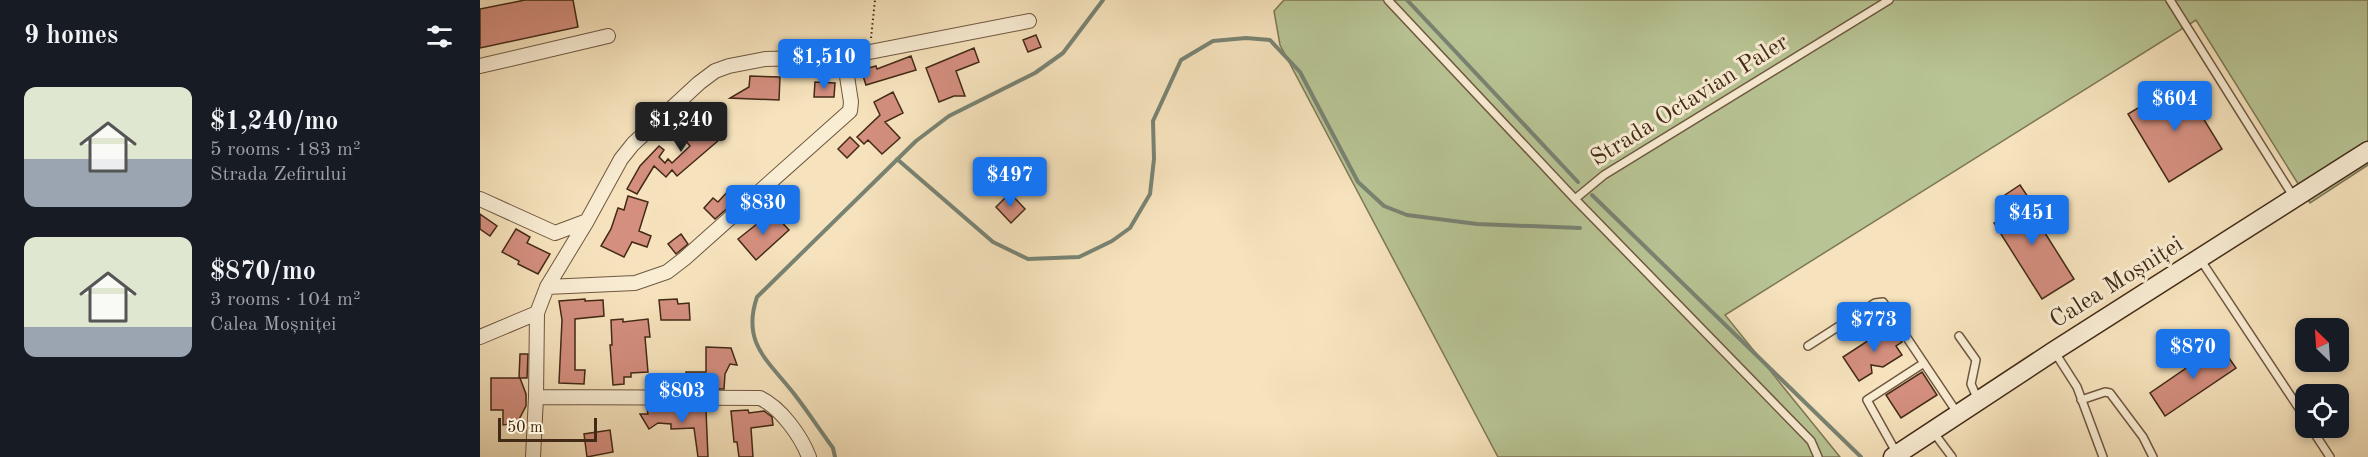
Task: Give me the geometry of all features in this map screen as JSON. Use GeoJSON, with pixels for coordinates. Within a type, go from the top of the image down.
{"type":"FeatureCollection","features":[{"type":"Feature","properties":{"kind":"street"},"geometry":{"type":"LineString","coordinates":[[533,457],[537,313],[547,287],[621,159],[633,144],[699,82],[729,66],[765,59],[844,57],[1029,21]]}},
{"type":"Feature","properties":{"kind":"street"},"geometry":{"type":"LineString","coordinates":[[480,66],[608,36]]}},
{"type":"Feature","properties":{"kind":"street"},"geometry":{"type":"LineString","coordinates":[[547,287],[636,283],[660,275],[684,259],[850,111],[851,102],[844,57]]}},
{"type":"Feature","properties":{"kind":"street","name":"Calea Moșniței"},"geometry":{"type":"LineString","coordinates":[[1895,456],[1978,400],[2368,151]]}},
{"type":"Feature","properties":{"kind":"street"},"geometry":{"type":"LineString","coordinates":[[480,199],[555,233],[587,221]]}},
{"type":"Feature","properties":{"kind":"street"},"geometry":{"type":"LineString","coordinates":[[555,233],[564,260]]}},
{"type":"Feature","properties":{"kind":"street"},"geometry":{"type":"LineString","coordinates":[[480,337],[537,313]]}},
{"type":"Feature","properties":{"kind":"street"},"geometry":{"type":"LineString","coordinates":[[536,397],[751,396],[768,402],[799,437],[809,457]]}},
{"type":"Feature","properties":{"kind":"lane"},"geometry":{"type":"LineString","coordinates":[[1388,0],[1575,199],[1811,441],[1818,457]]}},
{"type":"Feature","properties":{"kind":"lane","name":"Strada Octavian Paler"},"geometry":{"type":"LineString","coordinates":[[1575,199],[1605,175],[1889,0]]}},
{"type":"Feature","properties":{"kind":"lane"},"geometry":{"type":"LineString","coordinates":[[2170,0],[2295,198]]}},
{"type":"Feature","properties":{"kind":"lane"},"geometry":{"type":"LineString","coordinates":[[2200,259],[2295,402]]}},
{"type":"Feature","properties":{"kind":"lane"},"geometry":{"type":"LineString","coordinates":[[1808,346],[1878,301],[1883,302],[1958,414]]}},
{"type":"Feature","properties":{"kind":"lane"},"geometry":{"type":"LineString","coordinates":[[1959,336],[1976,360],[1971,384],[1978,400]]}},
{"type":"Feature","properties":{"kind":"lane"},"geometry":{"type":"LineString","coordinates":[[2054,351],[2074,381],[2103,457]]}},
{"type":"Feature","properties":{"kind":"lane"},"geometry":{"type":"LineString","coordinates":[[1895,456],[1867,400],[1924,363]]}},
{"type":"Feature","properties":{"kind":"lane"},"geometry":{"type":"LineString","coordinates":[[2081,399],[2105,392],[2110,393],[2143,437],[2153,457]]}},
{"type":"Feature","properties":{"kind":"lane"},"geometry":{"type":"LineString","coordinates":[[1932,431],[1952,457]]}},
{"type":"Feature","properties":{"kind":"lane"},"geometry":{"type":"LineString","coordinates":[[2318,438],[2331,457]]}},
{"type":"Feature","properties":{"kind":"path"},"geometry":{"type":"LineString","coordinates":[[869,52],[875,0]]}},
{"type":"Feature","properties":{"kind":"green space"},"geometry":{"type":"Polygon","coordinates":[[[1284,0],[2368,0],[2368,165],[2310,203],[2196,20],[1725,315],[1840,457],[1498,457],[1280,45],[1274,11],[1284,0]]]}},
{"type":"Feature","properties":{"kind":"building"},"geometry":{"type":"Polygon","coordinates":[[[525,0],[573,0],[578,27],[480,48],[480,9],[525,0]]]}},
{"type":"Feature","properties":{"kind":"building"},"geometry":{"type":"Polygon","coordinates":[[[1036,35],[1041,47],[1028,52],[1023,40],[1036,35]]]}},
{"type":"Feature","properties":{"kind":"building"},"geometry":{"type":"Polygon","coordinates":[[[974,48],[979,62],[956,71],[965,96],[954,96],[939,102],[926,68],[974,48]]]}},
{"type":"Feature","properties":{"kind":"building"},"geometry":{"type":"Polygon","coordinates":[[[911,56],[916,70],[866,85],[861,70],[876,66],[877,69],[911,56]]]}},
{"type":"Feature","properties":{"kind":"building"},"geometry":{"type":"Polygon","coordinates":[[[750,76],[780,77],[779,100],[730,98],[749,87],[750,76]]]}},
{"type":"Feature","properties":{"kind":"building"},"geometry":{"type":"Polygon","coordinates":[[[815,82],[835,83],[834,97],[814,97],[815,82]]]}},
{"type":"Feature","properties":{"kind":"building"},"geometry":{"type":"Polygon","coordinates":[[[2181,82],[2222,149],[2169,182],[2128,114],[2181,82]]]}},
{"type":"Feature","properties":{"kind":"building"},"geometry":{"type":"Polygon","coordinates":[[[893,92],[903,113],[885,122],[900,138],[882,154],[868,140],[864,144],[857,137],[880,115],[874,102],[893,92]]]}},
{"type":"Feature","properties":{"kind":"building"},"geometry":{"type":"Polygon","coordinates":[[[708,113],[726,134],[677,176],[672,170],[666,177],[654,166],[637,194],[627,189],[640,166],[659,146],[664,150],[659,157],[665,163],[668,159],[672,163],[690,146],[684,139],[700,125],[697,122],[708,113]]]}},
{"type":"Feature","properties":{"kind":"building"},"geometry":{"type":"Polygon","coordinates":[[[850,137],[859,146],[847,158],[838,149],[850,137]]]}},
{"type":"Feature","properties":{"kind":"building"},"geometry":{"type":"Polygon","coordinates":[[[2020,185],[2030,200],[2026,203],[2074,279],[2042,299],[1994,223],[2012,212],[2002,197],[2020,185]]]}},
{"type":"Feature","properties":{"kind":"building"},"geometry":{"type":"Polygon","coordinates":[[[729,190],[738,199],[715,219],[704,208],[713,198],[718,202],[729,190]]]}},
{"type":"Feature","properties":{"kind":"building"},"geometry":{"type":"Polygon","coordinates":[[[1010,193],[1025,209],[1011,223],[996,207],[1010,193]]]}},
{"type":"Feature","properties":{"kind":"building"},"geometry":{"type":"Polygon","coordinates":[[[628,196],[648,202],[639,231],[651,236],[647,247],[632,242],[624,257],[601,246],[611,229],[618,208],[624,210],[628,196]]]}},
{"type":"Feature","properties":{"kind":"building"},"geometry":{"type":"Polygon","coordinates":[[[772,212],[789,230],[756,260],[738,239],[772,212]]]}},
{"type":"Feature","properties":{"kind":"building"},"geometry":{"type":"Polygon","coordinates":[[[480,214],[497,226],[490,236],[480,229],[480,214]]]}},
{"type":"Feature","properties":{"kind":"building"},"geometry":{"type":"Polygon","coordinates":[[[516,229],[530,237],[527,243],[550,254],[538,274],[518,264],[519,261],[502,252],[516,229]]]}},
{"type":"Feature","properties":{"kind":"building"},"geometry":{"type":"Polygon","coordinates":[[[681,234],[688,244],[676,254],[668,244],[681,234]]]}},
{"type":"Feature","properties":{"kind":"building"},"geometry":{"type":"Polygon","coordinates":[[[585,299],[585,301],[603,300],[604,316],[575,319],[575,370],[585,370],[584,384],[559,383],[562,320],[559,301],[585,299]]]}},
{"type":"Feature","properties":{"kind":"building"},"geometry":{"type":"Polygon","coordinates":[[[677,299],[678,304],[689,303],[690,320],[661,320],[659,300],[677,299]]]}},
{"type":"Feature","properties":{"kind":"building"},"geometry":{"type":"Polygon","coordinates":[[[623,319],[623,322],[648,319],[650,337],[645,337],[648,372],[631,373],[631,377],[624,377],[624,384],[613,385],[611,320],[623,319]]]}},
{"type":"Feature","properties":{"kind":"building"},"geometry":{"type":"Polygon","coordinates":[[[1892,325],[1902,342],[1896,346],[1902,355],[1883,367],[1871,365],[1872,373],[1859,381],[1843,357],[1892,325]]]}},
{"type":"Feature","properties":{"kind":"building"},"geometry":{"type":"Polygon","coordinates":[[[2220,345],[2236,368],[2165,416],[2150,393],[2220,345]]]}},
{"type":"Feature","properties":{"kind":"building"},"geometry":{"type":"Polygon","coordinates":[[[706,347],[731,348],[737,365],[730,364],[725,374],[724,389],[685,388],[686,372],[706,372],[706,347]]]}},
{"type":"Feature","properties":{"kind":"building"},"geometry":{"type":"Polygon","coordinates":[[[520,354],[528,354],[527,378],[520,378],[526,394],[526,406],[517,423],[503,425],[503,410],[491,410],[491,378],[519,378],[520,354]]]}},
{"type":"Feature","properties":{"kind":"building"},"geometry":{"type":"Polygon","coordinates":[[[1922,372],[1937,395],[1901,418],[1886,395],[1922,372]]]}},
{"type":"Feature","properties":{"kind":"building"},"geometry":{"type":"Polygon","coordinates":[[[647,409],[706,410],[708,457],[698,457],[694,428],[671,429],[671,424],[658,423],[649,429],[640,414],[648,414],[647,409]]]}},
{"type":"Feature","properties":{"kind":"building"},"geometry":{"type":"Polygon","coordinates":[[[748,410],[749,413],[764,411],[772,417],[773,425],[751,428],[753,457],[739,457],[737,442],[734,442],[731,411],[748,410]]]}},
{"type":"Feature","properties":{"kind":"building"},"geometry":{"type":"Polygon","coordinates":[[[610,430],[613,452],[587,457],[584,434],[610,430]]]}},
{"type":"Feature","properties":{"kind":"waterway"},"geometry":{"type":"LineString","coordinates":[[835,457],[833,448],[800,401],[760,351],[753,327],[753,313],[757,297],[916,141],[949,116],[1035,73],[1063,53],[1103,0]]}},
{"type":"Feature","properties":{"kind":"waterway"},"geometry":{"type":"LineString","coordinates":[[1407,0],[1578,182]]}},
{"type":"Feature","properties":{"kind":"waterway"},"geometry":{"type":"LineString","coordinates":[[897,159],[993,242],[1028,259],[1079,257],[1112,241],[1130,228],[1150,194],[1154,159],[1153,121],[1181,60],[1213,41],[1246,38],[1270,40],[1300,72],[1358,182],[1384,206],[1407,215],[1477,224],[1580,228]]}},
{"type":"Feature","properties":{"kind":"waterway"},"geometry":{"type":"LineString","coordinates":[[1592,195],[1861,457]]}}]}
